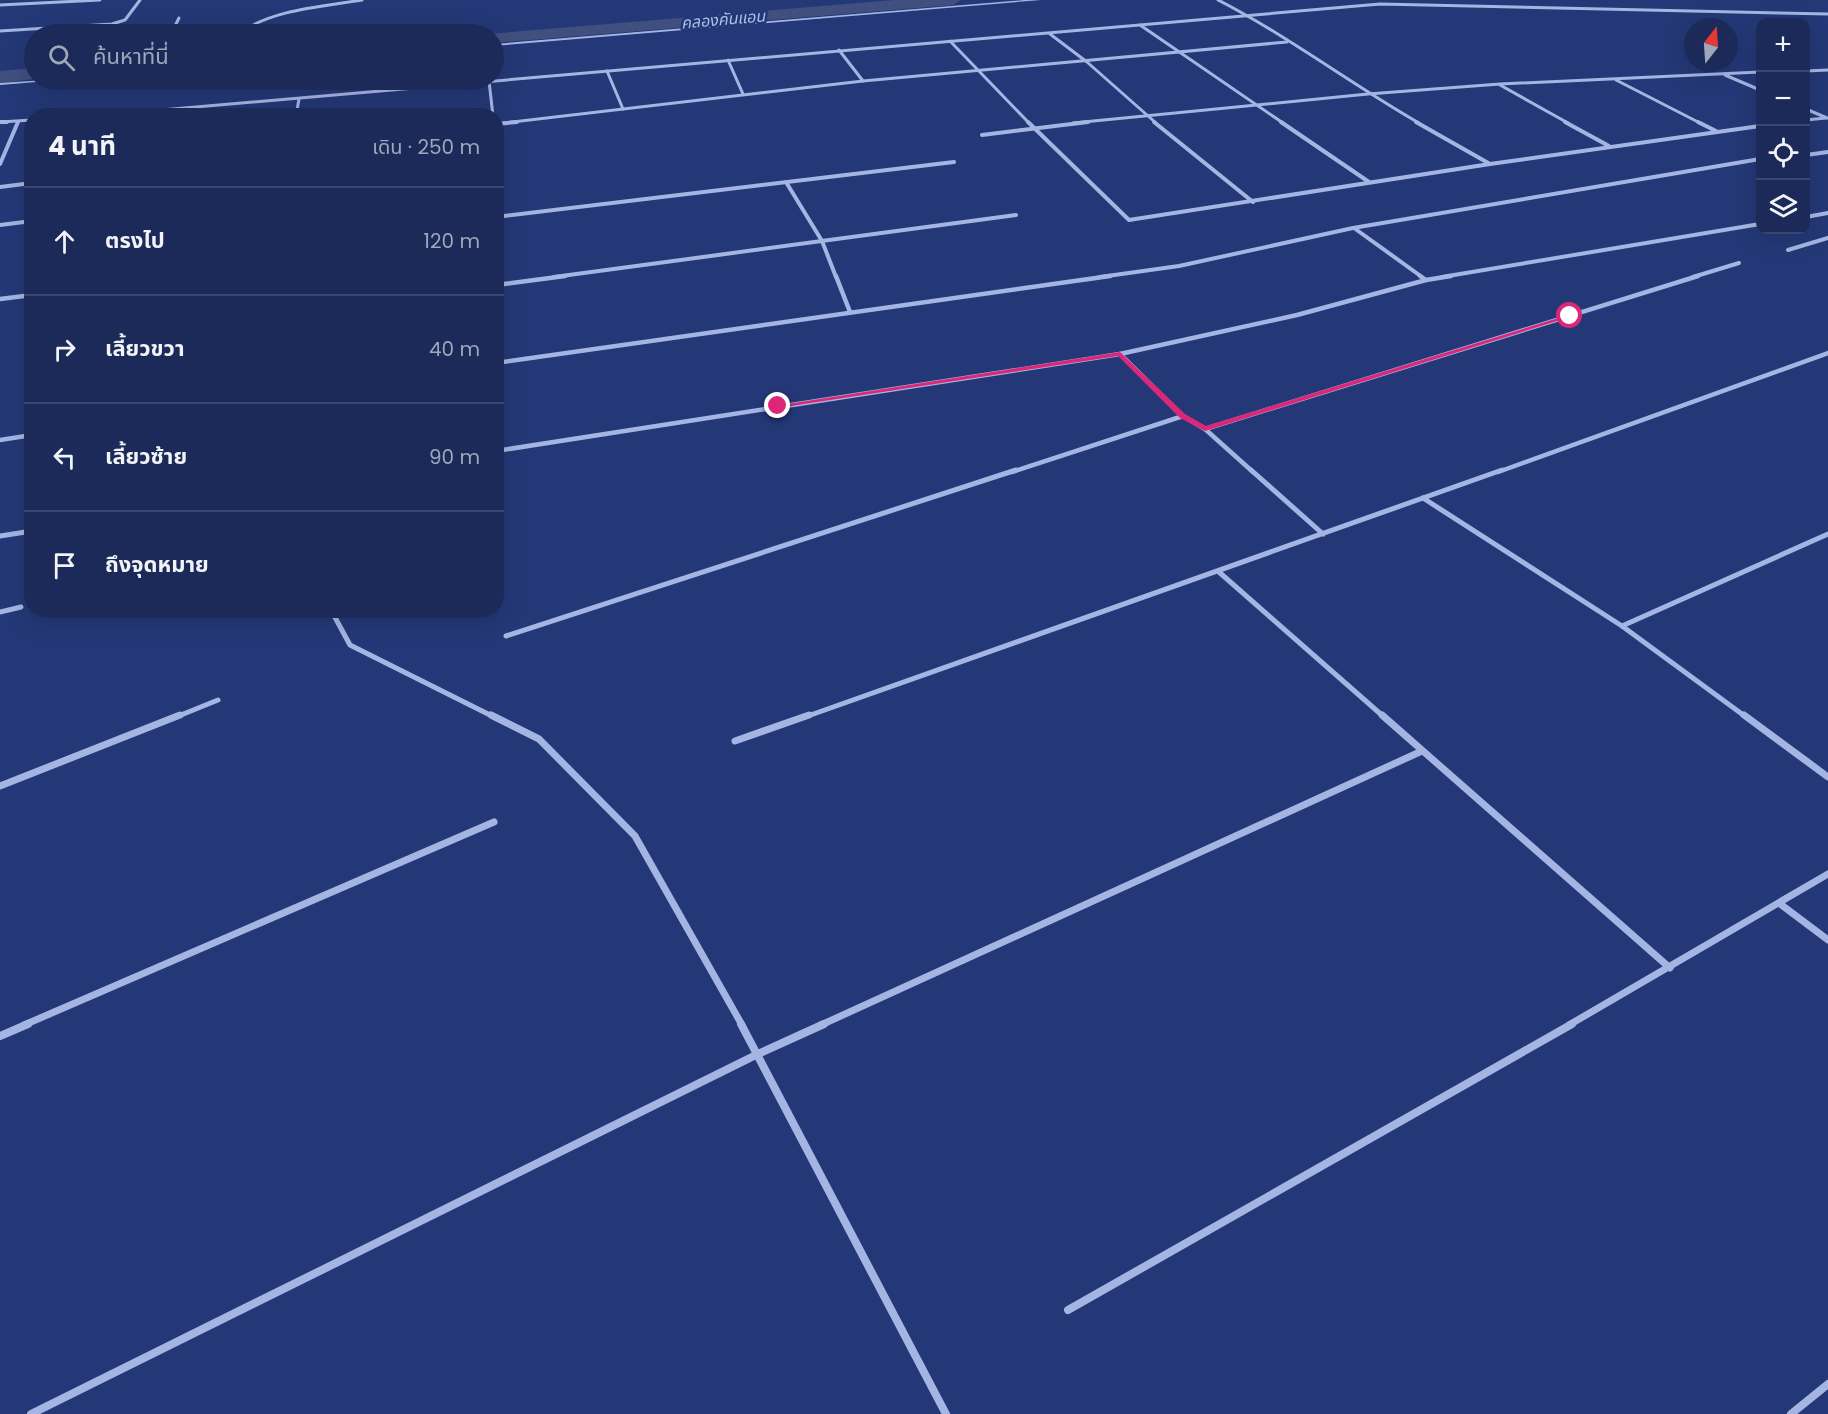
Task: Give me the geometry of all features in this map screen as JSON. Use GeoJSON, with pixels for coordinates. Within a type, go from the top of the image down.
{"type":"FeatureCollection","features":[{"type":"Feature","properties":{"kind":"street"},"geometry":{"type":"LineString","coordinates":[[42,3],[46,0]]}},
{"type":"Feature","properties":{"kind":"street"},"geometry":{"type":"LineString","coordinates":[[0,5],[100,0]]}},
{"type":"Feature","properties":{"kind":"street"},"geometry":{"type":"LineString","coordinates":[[112,24],[125,20],[140,0]]}},
{"type":"Feature","properties":{"kind":"street"},"geometry":{"type":"LineString","coordinates":[[258,24],[290,14],[362,0]]}},
{"type":"Feature","properties":{"kind":"street"},"geometry":{"type":"LineString","coordinates":[[504,44],[1039,0]]}},
{"type":"Feature","properties":{"kind":"street"},"geometry":{"type":"LineString","coordinates":[[1218,0],[1249,16],[1368,94],[1490,164]]}},
{"type":"Feature","properties":{"kind":"street"},"geometry":{"type":"LineString","coordinates":[[504,80],[1380,4],[1828,14]]}},
{"type":"Feature","properties":{"kind":"street"},"geometry":{"type":"LineString","coordinates":[[176,24],[179,18]]}},
{"type":"Feature","properties":{"kind":"street"},"geometry":{"type":"LineString","coordinates":[[1140,25],[1369,182]]}},
{"type":"Feature","properties":{"kind":"street"},"geometry":{"type":"LineString","coordinates":[[0,32],[24,30]]}},
{"type":"Feature","properties":{"kind":"street"},"geometry":{"type":"LineString","coordinates":[[1049,34],[1087,62],[1147,116],[1253,202]]}},
{"type":"Feature","properties":{"kind":"street"},"geometry":{"type":"LineString","coordinates":[[950,41],[1033,127],[1129,220],[1369,182],[1756,127]]}},
{"type":"Feature","properties":{"kind":"street"},"geometry":{"type":"LineString","coordinates":[[504,123],[863,81],[1287,42]]}},
{"type":"Feature","properties":{"kind":"street"},"geometry":{"type":"LineString","coordinates":[[839,50],[863,81]]}},
{"type":"Feature","properties":{"kind":"street"},"geometry":{"type":"LineString","coordinates":[[728,60],[742,94]]}},
{"type":"Feature","properties":{"kind":"street"},"geometry":{"type":"LineString","coordinates":[[1810,70],[1828,70]]}},
{"type":"Feature","properties":{"kind":"street"},"geometry":{"type":"LineString","coordinates":[[607,71],[623,109]]}},
{"type":"Feature","properties":{"kind":"street"},"geometry":{"type":"LineString","coordinates":[[982,135],[1033,127],[1368,94],[1500,84],[1756,72]]}},
{"type":"Feature","properties":{"kind":"street"},"geometry":{"type":"LineString","coordinates":[[1722,74],[1756,88]]}},
{"type":"Feature","properties":{"kind":"street"},"geometry":{"type":"LineString","coordinates":[[1615,80],[1717,131]]}},
{"type":"Feature","properties":{"kind":"street"},"geometry":{"type":"LineString","coordinates":[[0,84],[24,82]]}},
{"type":"Feature","properties":{"kind":"street"},"geometry":{"type":"LineString","coordinates":[[1500,84],[1610,147]]}},
{"type":"Feature","properties":{"kind":"street"},"geometry":{"type":"LineString","coordinates":[[198,108],[390,90]]}},
{"type":"Feature","properties":{"kind":"street"},"geometry":{"type":"LineString","coordinates":[[490,90],[493,108]]}},
{"type":"Feature","properties":{"kind":"street"},"geometry":{"type":"LineString","coordinates":[[297,108],[299,99]]}},
{"type":"Feature","properties":{"kind":"street"},"geometry":{"type":"LineString","coordinates":[[1810,111],[1828,118]]}},
{"type":"Feature","properties":{"kind":"street"},"geometry":{"type":"LineString","coordinates":[[1810,120],[1828,118]]}},
{"type":"Feature","properties":{"kind":"street"},"geometry":{"type":"LineString","coordinates":[[0,164],[18,121]]}},
{"type":"Feature","properties":{"kind":"street"},"geometry":{"type":"LineString","coordinates":[[0,122],[24,121]]}},
{"type":"Feature","properties":{"kind":"street"},"geometry":{"type":"LineString","coordinates":[[1810,154],[1828,152]]}},
{"type":"Feature","properties":{"kind":"street"},"geometry":{"type":"LineString","coordinates":[[504,362],[1179,266],[1353,228],[1756,160]]}},
{"type":"Feature","properties":{"kind":"street"},"geometry":{"type":"LineString","coordinates":[[504,216],[954,162]]}},
{"type":"Feature","properties":{"kind":"street"},"geometry":{"type":"LineString","coordinates":[[786,182],[822,241],[850,312]]}},
{"type":"Feature","properties":{"kind":"street"},"geometry":{"type":"LineString","coordinates":[[0,187],[24,184]]}},
{"type":"Feature","properties":{"kind":"street"},"geometry":{"type":"LineString","coordinates":[[1810,216],[1828,213]]}},
{"type":"Feature","properties":{"kind":"street"},"geometry":{"type":"LineString","coordinates":[[504,284],[1016,215]]}},
{"type":"Feature","properties":{"kind":"street"},"geometry":{"type":"LineString","coordinates":[[0,225],[24,222]]}},
{"type":"Feature","properties":{"kind":"street"},"geometry":{"type":"LineString","coordinates":[[504,450],[1120,354],[1296,315],[1426,280],[1756,225]]}},
{"type":"Feature","properties":{"kind":"street"},"geometry":{"type":"LineString","coordinates":[[1353,228],[1426,280]]}},
{"type":"Feature","properties":{"kind":"street"},"geometry":{"type":"LineString","coordinates":[[1788,250],[1828,238]]}},
{"type":"Feature","properties":{"kind":"street"},"geometry":{"type":"LineString","coordinates":[[1205,429],[1739,263]]}},
{"type":"Feature","properties":{"kind":"street"},"geometry":{"type":"LineString","coordinates":[[0,299],[24,296]]}},
{"type":"Feature","properties":{"kind":"street"},"geometry":{"type":"LineString","coordinates":[[735,741],[1219,572],[1828,353]]}},
{"type":"Feature","properties":{"kind":"street"},"geometry":{"type":"LineString","coordinates":[[1120,354],[1183,416],[1205,429],[1323,534]]}},
{"type":"Feature","properties":{"kind":"street"},"geometry":{"type":"LineString","coordinates":[[506,636],[1183,416]]}},
{"type":"Feature","properties":{"kind":"street"},"geometry":{"type":"LineString","coordinates":[[0,441],[24,436]]}},
{"type":"Feature","properties":{"kind":"street"},"geometry":{"type":"LineString","coordinates":[[1423,498],[1622,626],[1828,777]]}},
{"type":"Feature","properties":{"kind":"street"},"geometry":{"type":"LineString","coordinates":[[0,537],[24,532]]}},
{"type":"Feature","properties":{"kind":"street"},"geometry":{"type":"LineString","coordinates":[[1622,626],[1828,534]]}},
{"type":"Feature","properties":{"kind":"street"},"geometry":{"type":"LineString","coordinates":[[1219,572],[1670,968]]}},
{"type":"Feature","properties":{"kind":"street"},"geometry":{"type":"LineString","coordinates":[[0,612],[21,607]]}},
{"type":"Feature","properties":{"kind":"street"},"geometry":{"type":"LineString","coordinates":[[335,618],[350,645],[539,739],[635,836],[758,1054],[946,1414]]}},
{"type":"Feature","properties":{"kind":"street"},"geometry":{"type":"LineString","coordinates":[[0,786],[218,700]]}},
{"type":"Feature","properties":{"kind":"street"},"geometry":{"type":"LineString","coordinates":[[31,1414],[758,1054],[1422,751]]}},
{"type":"Feature","properties":{"kind":"street"},"geometry":{"type":"LineString","coordinates":[[0,1036],[494,822]]}},
{"type":"Feature","properties":{"kind":"street"},"geometry":{"type":"LineString","coordinates":[[1068,1310],[1670,968],[1828,874]]}},
{"type":"Feature","properties":{"kind":"street"},"geometry":{"type":"LineString","coordinates":[[1779,903],[1828,940]]}},
{"type":"Feature","properties":{"kind":"street"},"geometry":{"type":"LineString","coordinates":[[1791,1414],[1828,1384]]}},
{"type":"Feature","properties":{"kind":"waterway","name":"คลองคันแอน"},"geometry":{"type":"LineString","coordinates":[[504,37],[953,0]]}},
{"type":"Feature","properties":{"kind":"waterway","name":"คลองคันแอน"},"geometry":{"type":"LineString","coordinates":[[0,77],[24,75]]}},
{"type":"Feature","properties":{"kind":"route"},"geometry":{"type":"LineString","coordinates":[[778,406],[1120,354],[1183,416],[1205,429],[1570,316]]}}]}
